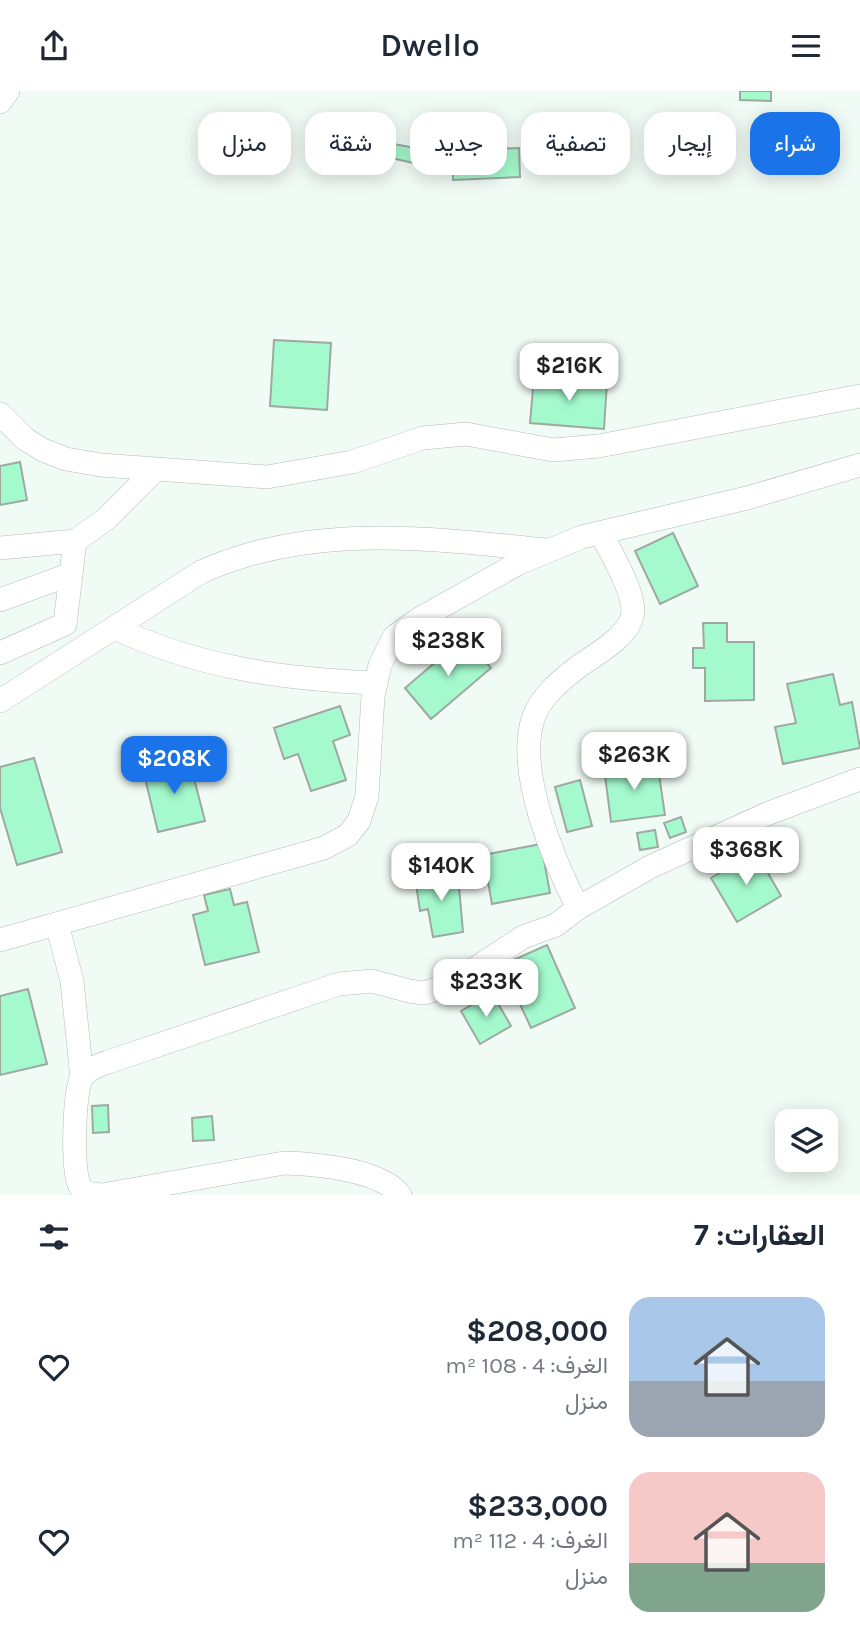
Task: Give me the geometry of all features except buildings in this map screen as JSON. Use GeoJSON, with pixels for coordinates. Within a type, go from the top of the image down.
{"type":"FeatureCollection","features":[{"type":"Feature","properties":{"kind":"street"},"geometry":{"type":"LineString","coordinates":[[0,102],[8,91]]}},
{"type":"Feature","properties":{"kind":"street"},"geometry":{"type":"LineString","coordinates":[[0,414],[25,439],[66,459],[155,470],[285,475],[323,464],[352,462],[423,438],[466,434],[553,450],[599,446],[860,396]]}},
{"type":"Feature","properties":{"kind":"street"},"geometry":{"type":"LineString","coordinates":[[0,940],[324,848],[348,835],[359,821],[366,796],[369,731],[376,683],[380,665],[394,637],[488,579],[550,550],[601,533],[747,498],[860,465]]}},
{"type":"Feature","properties":{"kind":"street"},"geometry":{"type":"LineString","coordinates":[[0,548],[75,541],[106,519],[155,470]]}},
{"type":"Feature","properties":{"kind":"street"},"geometry":{"type":"LineString","coordinates":[[578,908],[552,856],[539,814],[530,736],[533,718],[543,699],[564,678],[625,630],[632,617],[633,604],[601,533]]}},
{"type":"Feature","properties":{"kind":"street"},"geometry":{"type":"LineString","coordinates":[[0,701],[201,572],[233,558],[298,542],[357,538],[450,541],[550,550]]}},
{"type":"Feature","properties":{"kind":"street"},"geometry":{"type":"LineString","coordinates":[[0,653],[65,624],[75,541]]}},
{"type":"Feature","properties":{"kind":"street"},"geometry":{"type":"LineString","coordinates":[[0,600],[71,574]]}},
{"type":"Feature","properties":{"kind":"street"},"geometry":{"type":"LineString","coordinates":[[115,628],[154,646],[218,665],[285,676],[376,683]]}},
{"type":"Feature","properties":{"kind":"street"},"geometry":{"type":"LineString","coordinates":[[82,1078],[91,1069],[108,1062],[339,984],[372,981],[424,993],[437,989],[480,966],[523,937],[556,925],[578,908],[650,867],[720,834],[860,779]]}},
{"type":"Feature","properties":{"kind":"street"},"geometry":{"type":"LineString","coordinates":[[57,924],[72,981],[82,1078],[76,1133],[79,1190],[102,1195],[284,1163],[310,1164],[372,1177],[395,1188],[400,1195]]}}]}
